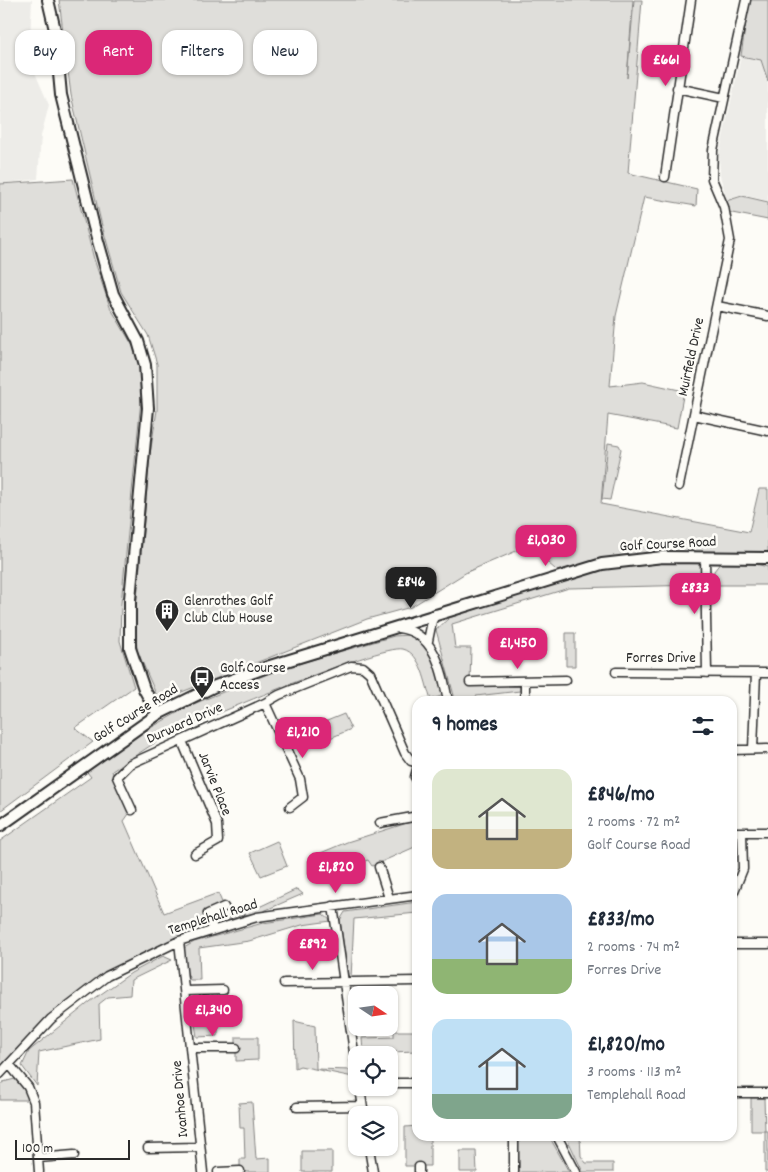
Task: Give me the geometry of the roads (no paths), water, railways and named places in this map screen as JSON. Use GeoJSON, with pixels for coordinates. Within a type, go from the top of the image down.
{"type":"FeatureCollection","features":[{"type":"Feature","properties":{"kind":"street"},"geometry":{"type":"LineString","coordinates":[[48,0],[55,30],[61,95],[94,227],[113,294],[138,341],[145,365],[148,408],[130,599],[130,648],[144,689],[158,714]]}},
{"type":"Feature","properties":{"kind":"street"},"geometry":{"type":"LineString","coordinates":[[666,177],[677,88],[691,0]]}},
{"type":"Feature","properties":{"kind":"street","name":"Muirfield Drive"},"geometry":{"type":"LineString","coordinates":[[679,486],[730,240],[724,208],[712,179],[713,150],[746,0]]}},
{"type":"Feature","properties":{"kind":"street"},"geometry":{"type":"LineString","coordinates":[[677,88],[724,98]]}},
{"type":"Feature","properties":{"kind":"street","name":"Muirfield Drive"},"geometry":{"type":"LineString","coordinates":[[717,306],[768,316]]}},
{"type":"Feature","properties":{"kind":"street","name":"Muirfield Drive"},"geometry":{"type":"LineString","coordinates":[[694,415],[768,431]]}},
{"type":"Feature","properties":{"kind":"street","name":"Golf Course Road"},"geometry":{"type":"LineString","coordinates":[[0,826],[158,714],[239,677],[393,627],[602,564],[633,559],[704,556],[768,558]]}},
{"type":"Feature","properties":{"kind":"street","name":"Forres Drive"},"geometry":{"type":"LineString","coordinates":[[704,556],[707,673]]}},
{"type":"Feature","properties":{"kind":"street"},"geometry":{"type":"LineString","coordinates":[[428,641],[432,621],[436,614]]}},
{"type":"Feature","properties":{"kind":"street"},"geometry":{"type":"LineString","coordinates":[[393,627],[413,631],[428,641],[436,656],[447,696]]}},
{"type":"Feature","properties":{"kind":"street","name":"Durward Drive"},"geometry":{"type":"LineString","coordinates":[[132,810],[117,777],[130,764],[279,695],[351,666],[363,667],[373,679],[407,757],[412,760]]}},
{"type":"Feature","properties":{"kind":"street","name":"Forres Drive"},"geometry":{"type":"LineString","coordinates":[[616,672],[768,673]]}},
{"type":"Feature","properties":{"kind":"street"},"geometry":{"type":"LineString","coordinates":[[753,749],[756,673]]}},
{"type":"Feature","properties":{"kind":"street"},"geometry":{"type":"LineString","coordinates":[[470,682],[566,680]]}},
{"type":"Feature","properties":{"kind":"street"},"geometry":{"type":"LineString","coordinates":[[525,681],[525,696]]}},
{"type":"Feature","properties":{"kind":"street"},"geometry":{"type":"LineString","coordinates":[[265,703],[300,778],[304,797],[290,807]]}},
{"type":"Feature","properties":{"kind":"street","name":"Jarvie Place"},"geometry":{"type":"LineString","coordinates":[[182,741],[217,824],[218,841],[195,854]]}},
{"type":"Feature","properties":{"kind":"street"},"geometry":{"type":"LineString","coordinates":[[737,750],[768,748]]}},
{"type":"Feature","properties":{"kind":"street"},"geometry":{"type":"LineString","coordinates":[[380,823],[412,817]]}},
{"type":"Feature","properties":{"kind":"street"},"geometry":{"type":"LineString","coordinates":[[737,832],[768,832]]}},
{"type":"Feature","properties":{"kind":"street"},"geometry":{"type":"LineString","coordinates":[[737,884],[743,869],[742,832]]}},
{"type":"Feature","properties":{"kind":"street"},"geometry":{"type":"LineString","coordinates":[[379,867],[389,898]]}},
{"type":"Feature","properties":{"kind":"street","name":"Templehall Road"},"geometry":{"type":"LineString","coordinates":[[0,1074],[51,1019],[107,976],[179,941],[257,917],[412,896]]}},
{"type":"Feature","properties":{"kind":"street"},"geometry":{"type":"LineString","coordinates":[[213,930],[208,914],[224,906]]}},
{"type":"Feature","properties":{"kind":"street"},"geometry":{"type":"LineString","coordinates":[[333,906],[353,1046]]}},
{"type":"Feature","properties":{"kind":"street","name":"Ivanhoe Drive"},"geometry":{"type":"LineString","coordinates":[[179,941],[203,1172]]}},
{"type":"Feature","properties":{"kind":"street"},"geometry":{"type":"LineString","coordinates":[[737,944],[768,944]]}},
{"type":"Feature","properties":{"kind":"street"},"geometry":{"type":"LineString","coordinates":[[284,983],[412,982]]}},
{"type":"Feature","properties":{"kind":"street"},"geometry":{"type":"LineString","coordinates":[[185,991],[223,990]]}},
{"type":"Feature","properties":{"kind":"street","name":"Ivanhoe Drive"},"geometry":{"type":"LineString","coordinates":[[190,1048],[236,1048]]}},
{"type":"Feature","properties":{"kind":"street"},"geometry":{"type":"LineString","coordinates":[[9,1064],[28,1086],[34,1102],[39,1172]]}},
{"type":"Feature","properties":{"kind":"street"},"geometry":{"type":"LineString","coordinates":[[398,1083],[412,1083]]}},
{"type":"Feature","properties":{"kind":"street"},"geometry":{"type":"LineString","coordinates":[[737,1093],[768,1093]]}},
{"type":"Feature","properties":{"kind":"street"},"geometry":{"type":"LineString","coordinates":[[361,1096],[362,1106]]}},
{"type":"Feature","properties":{"kind":"street"},"geometry":{"type":"LineString","coordinates":[[297,1106],[348,1106]]}},
{"type":"Feature","properties":{"kind":"street"},"geometry":{"type":"LineString","coordinates":[[514,1141],[514,1172]]}},
{"type":"Feature","properties":{"kind":"street"},"geometry":{"type":"LineString","coordinates":[[559,1141],[576,1172]]}},
{"type":"Feature","properties":{"kind":"street","name":"Ivanhoe Drive"},"geometry":{"type":"LineString","coordinates":[[148,1148],[199,1147]]}},
{"type":"Feature","properties":{"kind":"street"},"geometry":{"type":"LineString","coordinates":[[38,1158],[74,1155]]}},
{"type":"Feature","properties":{"kind":"street"},"geometry":{"type":"LineString","coordinates":[[370,1156],[373,1172]]}},
{"type":"Feature","properties":{"kind":"street"},"geometry":{"type":"LineString","coordinates":[[218,1172],[240,1171]]}},
{"type":"Feature","properties":{"kind":"place","name":"Glenrothes Golf Club Club House"},"geometry":{"type":"Point","coordinates":[167,632]}},
{"type":"Feature","properties":{"kind":"place","name":"Golf Course Access"},"geometry":{"type":"Point","coordinates":[202,699]}}]}
